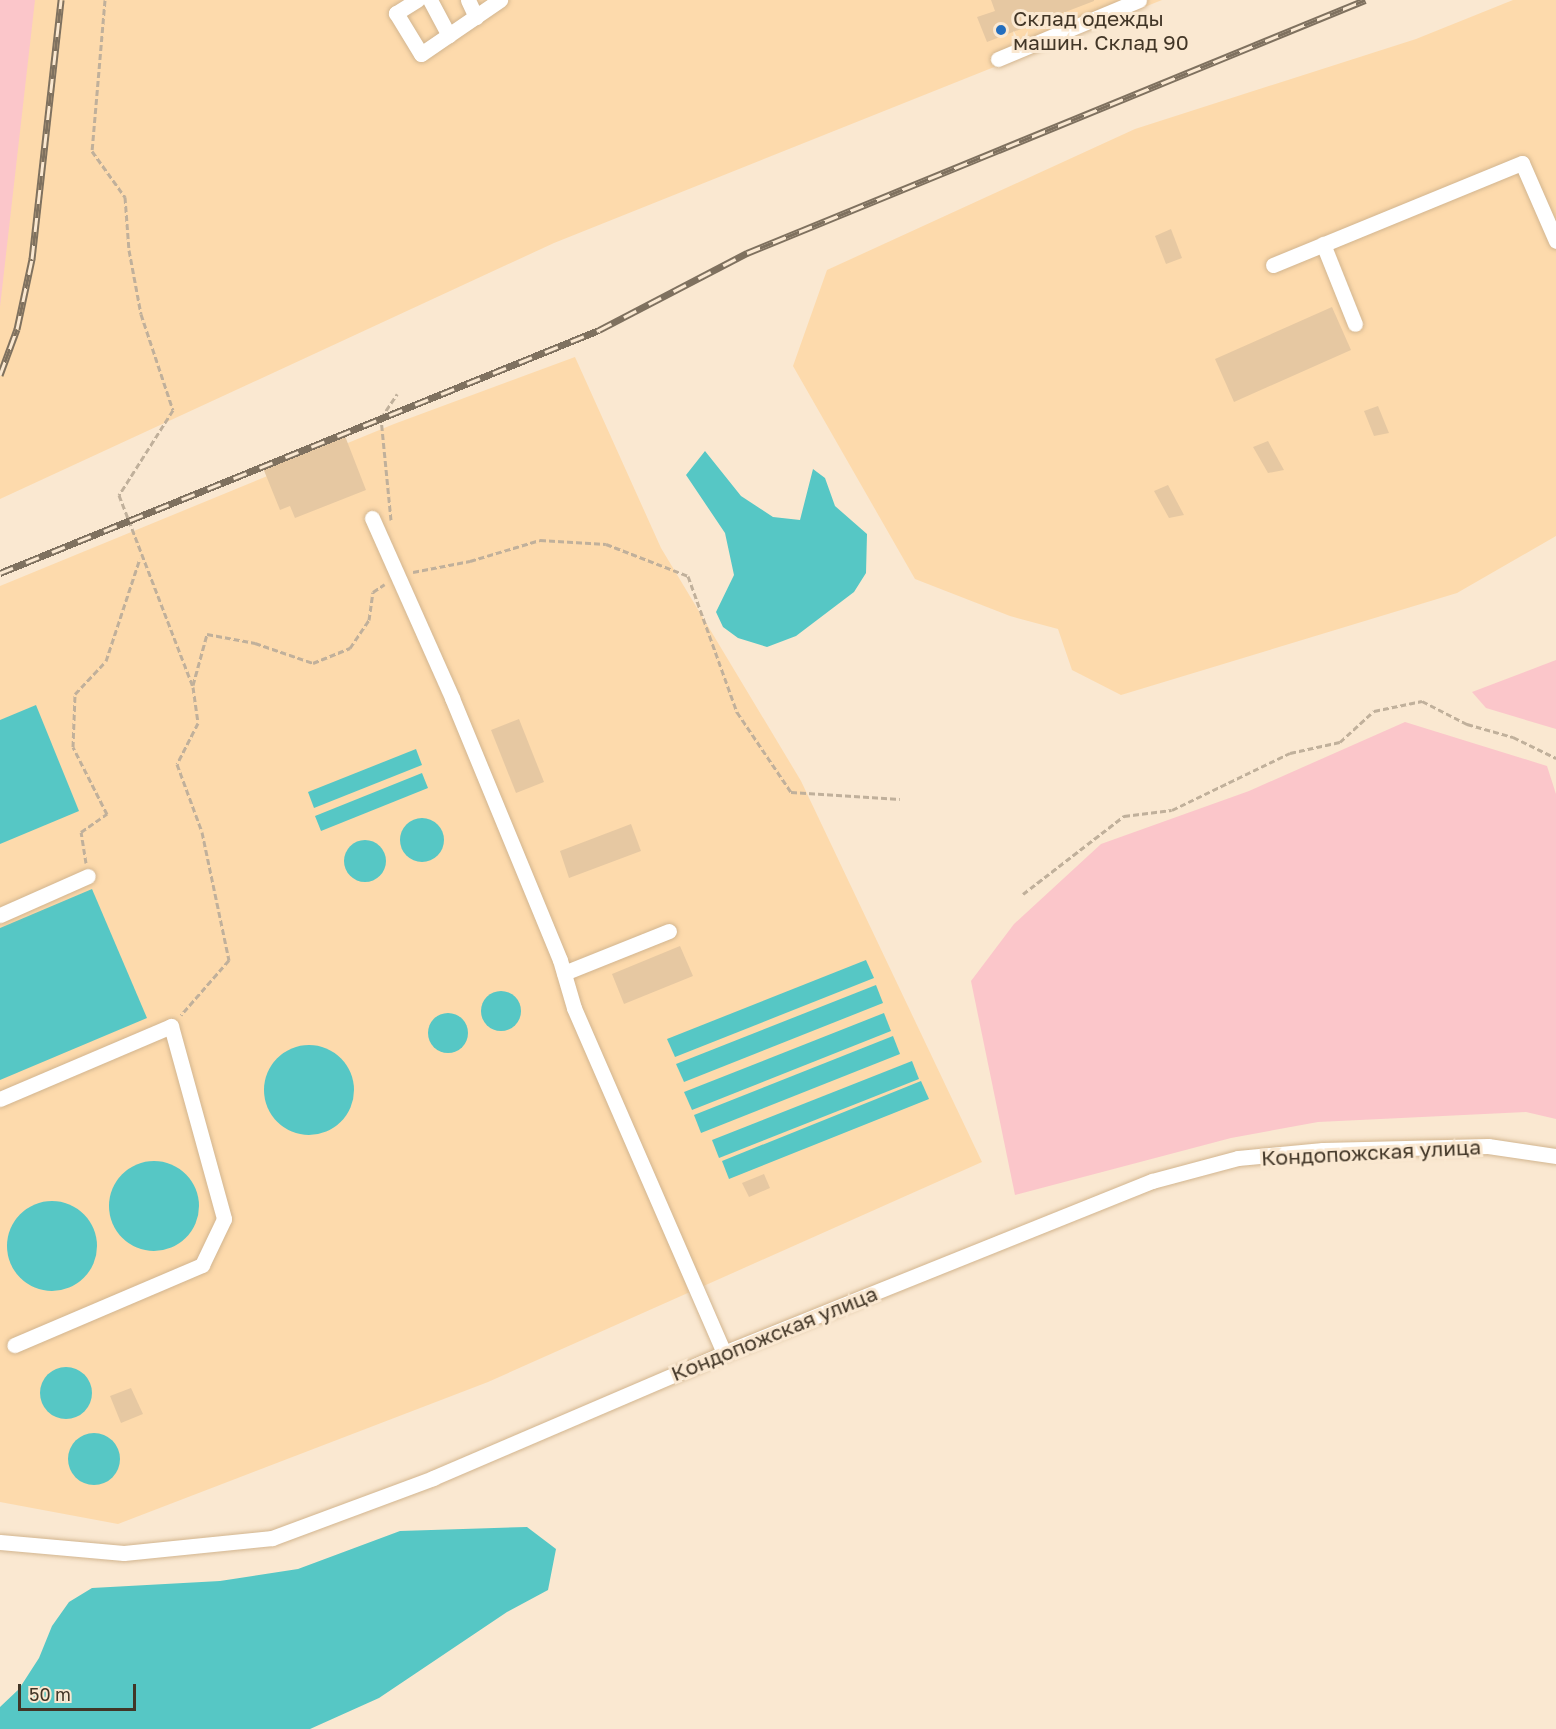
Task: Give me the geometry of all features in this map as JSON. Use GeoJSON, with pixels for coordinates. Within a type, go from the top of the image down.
{"type":"FeatureCollection","features":[{"type":"Feature","properties":{"kind":"street"},"geometry":{"type":"LineString","coordinates":[[417,0],[396,14],[421,54],[498,1]]}},
{"type":"Feature","properties":{"kind":"street"},"geometry":{"type":"LineString","coordinates":[[430,0],[449,35]]}},
{"type":"Feature","properties":{"kind":"street"},"geometry":{"type":"LineString","coordinates":[[468,0],[476,17]]}},
{"type":"Feature","properties":{"kind":"street"},"geometry":{"type":"LineString","coordinates":[[998,58],[1139,0]]}},
{"type":"Feature","properties":{"kind":"street"},"geometry":{"type":"LineString","coordinates":[[1273,265],[1522,163],[1556,241]]}},
{"type":"Feature","properties":{"kind":"street"},"geometry":{"type":"LineString","coordinates":[[1323,244],[1355,324]]}},
{"type":"Feature","properties":{"kind":"street"},"geometry":{"type":"LineString","coordinates":[[372,518],[452,698],[564,973],[574,1008],[724,1353]]}},
{"type":"Feature","properties":{"kind":"street"},"geometry":{"type":"LineString","coordinates":[[0,915],[88,876]]}},
{"type":"Feature","properties":{"kind":"street"},"geometry":{"type":"LineString","coordinates":[[564,973],[669,931]]}},
{"type":"Feature","properties":{"kind":"street"},"geometry":{"type":"LineString","coordinates":[[0,1099],[171,1026],[224,1219],[202,1265],[14,1345]]}},
{"type":"Feature","properties":{"kind":"street","name":"Кондопожская улица"},"geometry":{"type":"LineString","coordinates":[[0,1542],[123,1553],[272,1538],[434,1478],[724,1353],[1152,1180],[1238,1158],[1323,1150],[1488,1146],[1556,1156]]}},
{"type":"Feature","properties":{"kind":"path"},"geometry":{"type":"LineString","coordinates":[[105,0],[92,151],[125,197],[129,250],[141,314],[173,410],[119,495],[140,556],[193,687],[198,723],[177,764],[202,832],[229,960],[171,1026]]}},
{"type":"Feature","properties":{"kind":"path"},"geometry":{"type":"LineString","coordinates":[[392,530],[381,418],[397,394]]}},
{"type":"Feature","properties":{"kind":"path"},"geometry":{"type":"LineString","coordinates":[[193,687],[207,634],[255,643],[313,663],[350,648],[369,620],[373,592],[396,575],[470,561],[540,540],[606,544],[688,576],[737,712],[791,792],[900,799]]}},
{"type":"Feature","properties":{"kind":"path"},"geometry":{"type":"LineString","coordinates":[[88,876],[81,832],[107,814],[73,747],[75,694],[106,661],[140,556]]}},
{"type":"Feature","properties":{"kind":"path"},"geometry":{"type":"LineString","coordinates":[[1023,894],[1124,816],[1172,810],[1290,753],[1340,742],[1374,711],[1422,701],[1467,724],[1513,737],[1556,758]]}},
{"type":"Feature","properties":{"kind":"shaded area"},"geometry":{"type":"Polygon","coordinates":[[[0,0],[1162,0],[554,243],[0,499],[0,0]]]}},
{"type":"Feature","properties":{"kind":"shaded area"},"geometry":{"type":"Polygon","coordinates":[[[0,0],[35,0],[0,307],[0,0]]]}},
{"type":"Feature","properties":{"kind":"shaded area"},"geometry":{"type":"Polygon","coordinates":[[[1513,0],[1556,0],[1556,536],[1457,593],[1121,695],[1072,670],[1058,629],[1010,616],[915,579],[793,366],[827,270],[1135,129],[1416,39],[1513,0]]]}},
{"type":"Feature","properties":{"kind":"shaded area"},"geometry":{"type":"Polygon","coordinates":[[[575,357],[661,548],[801,781],[982,1162],[488,1382],[118,1524],[0,1502],[0,586],[394,424],[575,357]]]}},
{"type":"Feature","properties":{"kind":"shaded area"},"geometry":{"type":"Polygon","coordinates":[[[1556,660],[1556,729],[1486,708],[1472,692],[1556,660]]]}},
{"type":"Feature","properties":{"kind":"shaded area"},"geometry":{"type":"Polygon","coordinates":[[[1405,722],[1547,766],[1556,794],[1556,1119],[1526,1112],[1318,1122],[1231,1138],[1015,1195],[971,981],[1014,924],[1101,844],[1249,791],[1405,722]]]}},
{"type":"Feature","properties":{"kind":"water"},"geometry":{"type":"Polygon","coordinates":[[[705,451],[741,496],[773,517],[800,520],[813,469],[825,478],[835,506],[867,534],[866,573],[854,592],[796,636],[767,647],[738,638],[723,627],[716,612],[734,575],[725,533],[686,475],[705,451]]]}},
{"type":"Feature","properties":{"kind":"water"},"geometry":{"type":"Polygon","coordinates":[[[36,705],[79,811],[0,844],[0,720],[36,705]]]}},
{"type":"Feature","properties":{"kind":"water"},"geometry":{"type":"Polygon","coordinates":[[[416,749],[422,765],[314,808],[308,792],[416,749]]]}},
{"type":"Feature","properties":{"kind":"water"},"geometry":{"type":"Polygon","coordinates":[[[422,773],[428,788],[321,831],[315,816],[422,773]]]}},
{"type":"Feature","properties":{"kind":"water"},"geometry":{"type":"Polygon","coordinates":[[[422,818],[431,819],[438,824],[443,831],[443,849],[438,856],[431,861],[422,862],[413,861],[406,856],[401,849],[400,840],[401,831],[406,824],[413,819],[422,818]]]}},
{"type":"Feature","properties":{"kind":"water"},"geometry":{"type":"Polygon","coordinates":[[[365,840],[373,841],[380,846],[385,853],[385,869],[380,876],[373,881],[365,882],[357,881],[350,876],[345,869],[344,861],[345,853],[350,846],[357,841],[365,840]]]}},
{"type":"Feature","properties":{"kind":"water"},"geometry":{"type":"Polygon","coordinates":[[[92,889],[147,1018],[0,1080],[0,928],[92,889]]]}},
{"type":"Feature","properties":{"kind":"water"},"geometry":{"type":"Polygon","coordinates":[[[866,960],[874,978],[675,1057],[667,1039],[866,960]]]}},
{"type":"Feature","properties":{"kind":"water"},"geometry":{"type":"Polygon","coordinates":[[[876,985],[883,1003],[684,1082],[676,1064],[876,985]]]}},
{"type":"Feature","properties":{"kind":"water"},"geometry":{"type":"Polygon","coordinates":[[[501,991],[515,997],[521,1011],[515,1025],[501,1031],[487,1025],[481,1011],[487,997],[501,991]]]}},
{"type":"Feature","properties":{"kind":"water"},"geometry":{"type":"Polygon","coordinates":[[[448,1013],[456,1014],[462,1019],[467,1025],[467,1041],[462,1047],[456,1052],[448,1053],[440,1052],[434,1047],[429,1041],[428,1033],[429,1025],[434,1019],[440,1014],[448,1013]]]}},
{"type":"Feature","properties":{"kind":"water"},"geometry":{"type":"Polygon","coordinates":[[[884,1013],[891,1031],[692,1110],[684,1092],[884,1013]]]}},
{"type":"Feature","properties":{"kind":"water"},"geometry":{"type":"Polygon","coordinates":[[[893,1036],[900,1054],[701,1133],[694,1115],[893,1036]]]}},
{"type":"Feature","properties":{"kind":"water"},"geometry":{"type":"Polygon","coordinates":[[[309,1045],[326,1049],[341,1058],[350,1073],[354,1090],[350,1107],[341,1122],[326,1131],[309,1135],[292,1131],[277,1122],[268,1107],[264,1090],[268,1073],[277,1058],[292,1049],[309,1045]]]}},
{"type":"Feature","properties":{"kind":"water"},"geometry":{"type":"Polygon","coordinates":[[[912,1061],[919,1079],[719,1158],[712,1140],[912,1061]]]}},
{"type":"Feature","properties":{"kind":"water"},"geometry":{"type":"Polygon","coordinates":[[[921,1081],[929,1099],[729,1179],[722,1161],[921,1081]]]}},
{"type":"Feature","properties":{"kind":"water"},"geometry":{"type":"Polygon","coordinates":[[[154,1161],[171,1165],[186,1174],[195,1189],[199,1206],[195,1223],[186,1238],[171,1247],[154,1251],[137,1247],[122,1238],[113,1223],[109,1206],[113,1189],[122,1174],[137,1165],[154,1161]]]}},
{"type":"Feature","properties":{"kind":"water"},"geometry":{"type":"Polygon","coordinates":[[[52,1201],[69,1205],[84,1214],[93,1229],[97,1246],[93,1263],[84,1278],[69,1287],[52,1291],[35,1287],[20,1278],[11,1263],[7,1246],[11,1229],[20,1214],[35,1205],[52,1201]]]}},
{"type":"Feature","properties":{"kind":"water"},"geometry":{"type":"Polygon","coordinates":[[[61,1367],[71,1367],[85,1374],[92,1393],[85,1412],[71,1419],[61,1419],[51,1415],[44,1408],[40,1398],[40,1388],[44,1378],[51,1371],[61,1367]]]}},
{"type":"Feature","properties":{"kind":"water"},"geometry":{"type":"Polygon","coordinates":[[[89,1433],[99,1433],[113,1440],[120,1459],[113,1478],[99,1485],[89,1485],[79,1481],[72,1474],[68,1464],[68,1454],[72,1444],[79,1437],[89,1433]]]}},
{"type":"Feature","properties":{"kind":"water"},"geometry":{"type":"Polygon","coordinates":[[[527,1527],[556,1549],[548,1590],[507,1612],[379,1698],[310,1729],[0,1729],[0,1707],[19,1689],[39,1658],[52,1626],[69,1602],[92,1588],[220,1581],[298,1569],[400,1531],[527,1527]]]}},
{"type":"Feature","properties":{"kind":"building","name":"Склад одежды машин. Склад 90"},"geometry":{"type":"Polygon","coordinates":[[[991,0],[1094,1],[987,42],[977,17],[995,11],[991,0]]]}},
{"type":"Feature","properties":{"kind":"building"},"geometry":{"type":"Polygon","coordinates":[[[1171,229],[1182,258],[1166,264],[1155,236],[1171,229]]]}},
{"type":"Feature","properties":{"kind":"building"},"geometry":{"type":"Polygon","coordinates":[[[1332,307],[1351,350],[1234,402],[1215,359],[1332,307]]]}},
{"type":"Feature","properties":{"kind":"building"},"geometry":{"type":"Polygon","coordinates":[[[1378,406],[1389,433],[1374,436],[1364,411],[1378,406]]]}},
{"type":"Feature","properties":{"kind":"building"},"geometry":{"type":"Polygon","coordinates":[[[345,436],[366,490],[295,518],[290,506],[280,510],[263,468],[345,436]]]}},
{"type":"Feature","properties":{"kind":"building"},"geometry":{"type":"Polygon","coordinates":[[[1268,441],[1284,470],[1268,473],[1253,447],[1268,441]]]}},
{"type":"Feature","properties":{"kind":"building"},"geometry":{"type":"Polygon","coordinates":[[[1168,485],[1184,515],[1169,518],[1154,491],[1168,485]]]}},
{"type":"Feature","properties":{"kind":"building"},"geometry":{"type":"Polygon","coordinates":[[[519,719],[544,782],[516,793],[491,730],[519,719]]]}},
{"type":"Feature","properties":{"kind":"building"},"geometry":{"type":"Polygon","coordinates":[[[631,824],[641,851],[569,878],[560,851],[631,824]]]}},
{"type":"Feature","properties":{"kind":"building"},"geometry":{"type":"Polygon","coordinates":[[[680,946],[693,976],[624,1004],[612,974],[680,946]]]}},
{"type":"Feature","properties":{"kind":"building"},"geometry":{"type":"Polygon","coordinates":[[[764,1174],[770,1188],[749,1197],[742,1183],[764,1174]]]}},
{"type":"Feature","properties":{"kind":"building"},"geometry":{"type":"Polygon","coordinates":[[[131,1388],[143,1414],[121,1423],[110,1396],[131,1388]]]}},
{"type":"Feature","properties":{"kind":"railway"},"geometry":{"type":"LineString","coordinates":[[0,375],[17,329],[32,259],[61,0]]}},
{"type":"Feature","properties":{"kind":"railway"},"geometry":{"type":"LineString","coordinates":[[0,573],[599,330],[747,253],[1365,0]]}},
{"type":"Feature","properties":{"kind":"place","name":"Склад одежды машин. Склад 90"},"geometry":{"type":"Point","coordinates":[1001,30]}}]}
